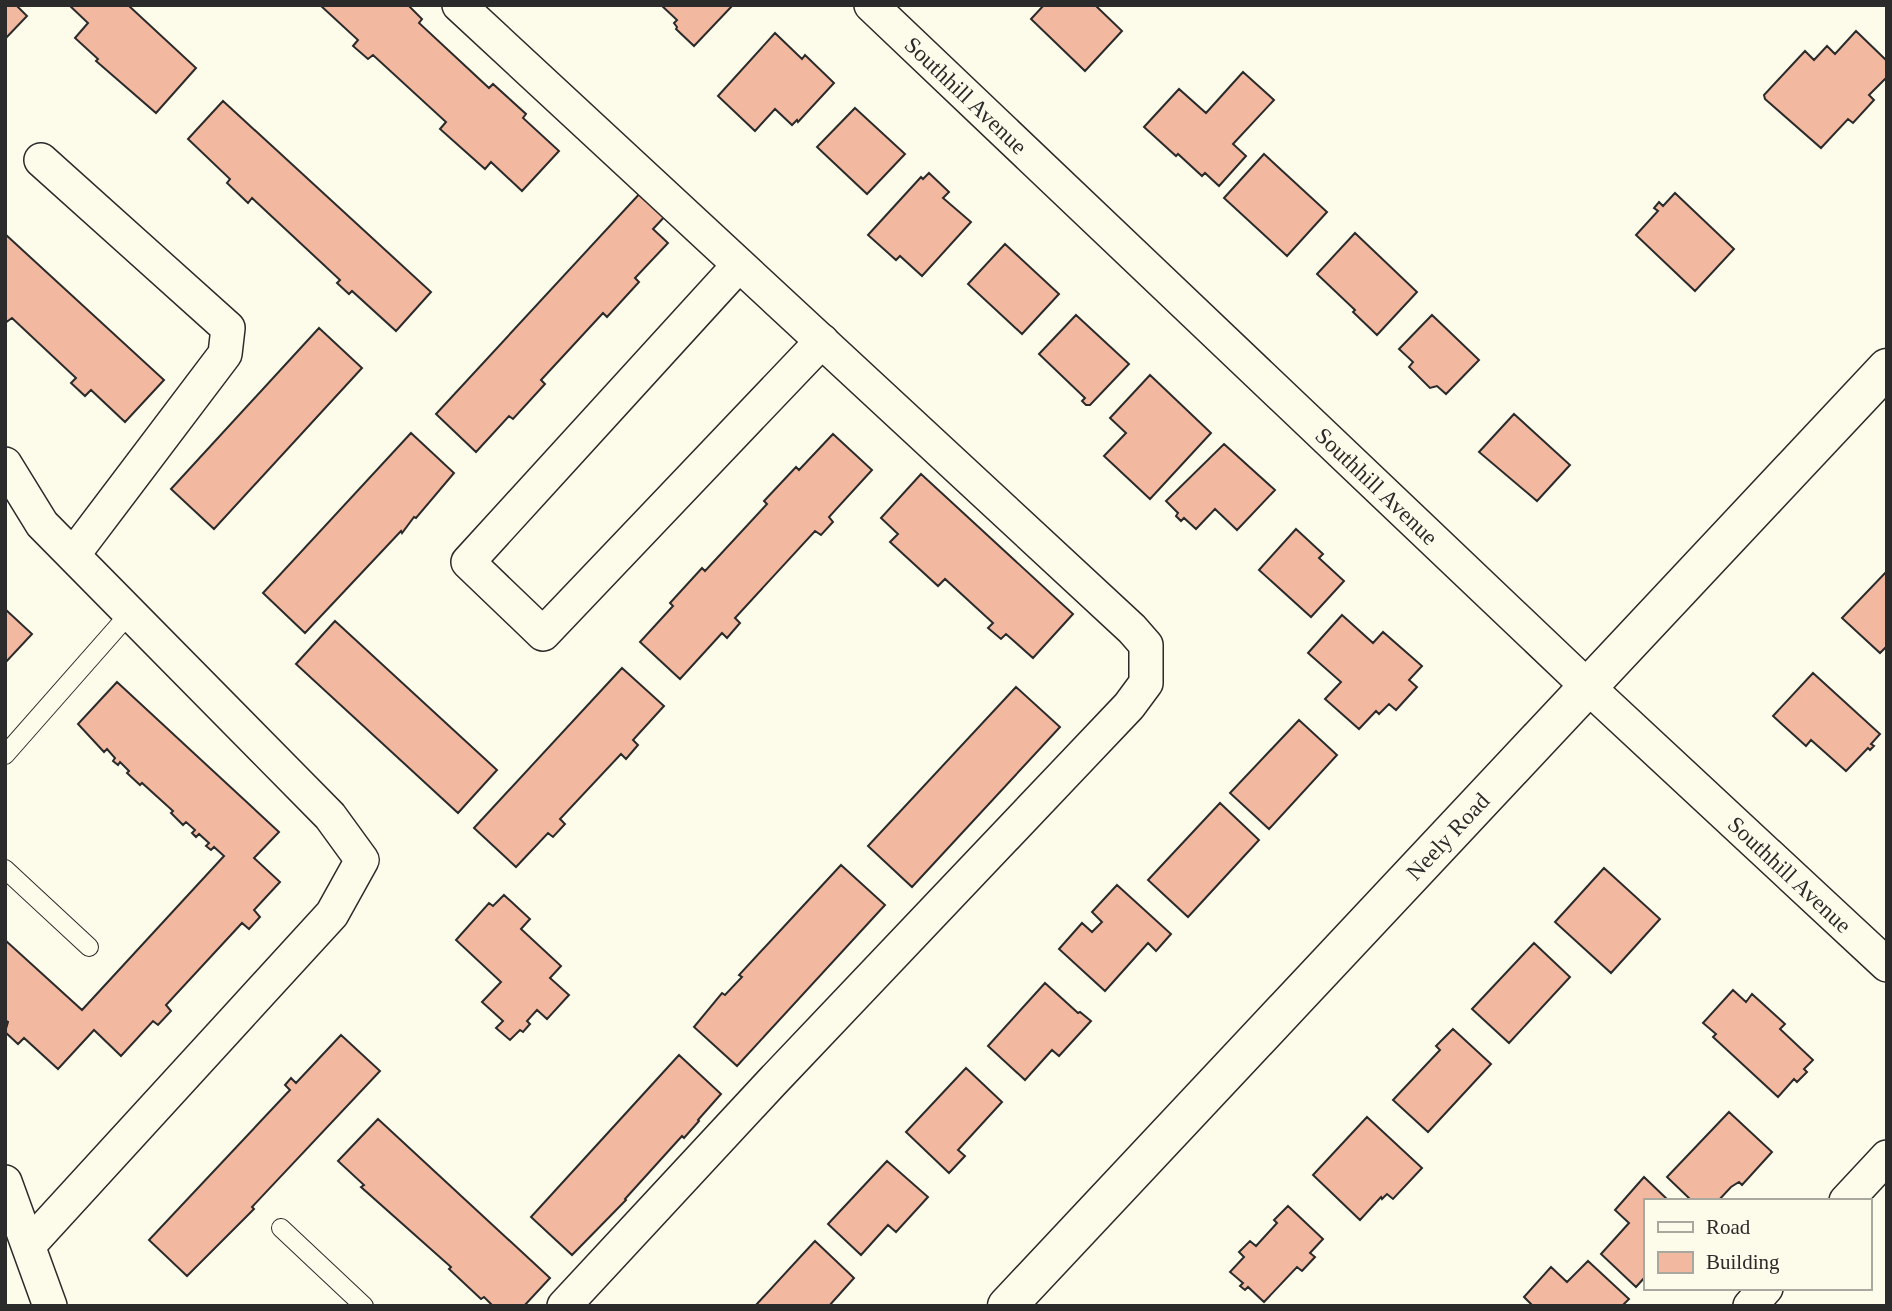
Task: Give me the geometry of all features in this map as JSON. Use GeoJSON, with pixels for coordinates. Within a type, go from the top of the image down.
{"type":"FeatureCollection","features":[{"type":"Feature","properties":{"kind":"street"},"geometry":{"type":"LineString","coordinates":[[459,5],[1132,629],[1146,645],[1146,683],[1129,706],[772,1082],[564,1306]]}},
{"type":"Feature","properties":{"kind":"street","name":"Southhill Avenue"},"geometry":{"type":"LineString","coordinates":[[885,10],[1587,686],[1887,965]]}},
{"type":"Feature","properties":{"kind":"street"},"geometry":{"type":"LineString","coordinates":[[41,160],[228,328],[225,354],[73,555]]}},
{"type":"Feature","properties":{"kind":"street"},"geometry":{"type":"LineString","coordinates":[[739,265],[468,562],[543,634],[822,341]]}},
{"type":"Feature","properties":{"kind":"street","name":"Neely Road"},"geometry":{"type":"LineString","coordinates":[[1007,1306],[1887,368]]}},
{"type":"Feature","properties":{"kind":"street"},"geometry":{"type":"LineString","coordinates":[[5,464],[42,524],[330,816],[362,860],[332,914],[29,1245]]}},
{"type":"Feature","properties":{"kind":"street"},"geometry":{"type":"LineString","coordinates":[[1848,1199],[1887,1157]]}},
{"type":"Feature","properties":{"kind":"street"},"geometry":{"type":"LineString","coordinates":[[5,1182],[51,1306]]}},
{"type":"Feature","properties":{"kind":"street"},"geometry":{"type":"LineString","coordinates":[[1750,1306],[1764,1290]]}},
{"type":"Feature","properties":{"kind":"lane"},"geometry":{"type":"LineString","coordinates":[[5,755],[130,613]]}},
{"type":"Feature","properties":{"kind":"lane"},"geometry":{"type":"LineString","coordinates":[[5,869],[89,947]]}},
{"type":"Feature","properties":{"kind":"lane"},"geometry":{"type":"LineString","coordinates":[[281,1228],[364,1306]]}},
{"type":"Feature","properties":{"kind":"building"},"geometry":{"type":"Polygon","coordinates":[[[5,5],[16,5],[27,16],[5,39],[5,5]]]}},
{"type":"Feature","properties":{"kind":"building"},"geometry":{"type":"Polygon","coordinates":[[[69,5],[128,5],[196,68],[156,113],[96,61],[98,59],[75,38],[88,23],[69,5]]]}},
{"type":"Feature","properties":{"kind":"building"},"geometry":{"type":"Polygon","coordinates":[[[320,5],[408,5],[422,19],[419,23],[489,88],[493,84],[526,114],[523,118],[559,151],[522,191],[491,162],[485,169],[440,129],[446,122],[373,55],[368,59],[353,46],[358,40],[320,5]]]}},
{"type":"Feature","properties":{"kind":"building"},"geometry":{"type":"Polygon","coordinates":[[[661,5],[733,5],[694,46],[676,29],[674,23],[677,20],[661,5]]]}},
{"type":"Feature","properties":{"kind":"building"},"geometry":{"type":"Polygon","coordinates":[[[1044,5],[1095,5],[1122,31],[1085,71],[1031,19],[1044,5]]]}},
{"type":"Feature","properties":{"kind":"building"},"geometry":{"type":"Polygon","coordinates":[[[1856,31],[1887,61],[1887,77],[1869,95],[1874,100],[1853,123],[1848,119],[1821,148],[1765,99],[1764,95],[1805,51],[1814,60],[1827,46],[1835,54],[1856,31]]]}},
{"type":"Feature","properties":{"kind":"building"},"geometry":{"type":"Polygon","coordinates":[[[775,33],[802,59],[805,55],[834,83],[798,122],[797,120],[792,125],[775,109],[755,131],[718,96],[775,33]]]}},
{"type":"Feature","properties":{"kind":"building"},"geometry":{"type":"Polygon","coordinates":[[[1243,72],[1274,100],[1233,144],[1246,156],[1219,186],[1205,173],[1202,176],[1178,154],[1176,156],[1144,127],[1179,89],[1206,113],[1243,72]]]}},
{"type":"Feature","properties":{"kind":"building"},"geometry":{"type":"Polygon","coordinates":[[[223,101],[431,292],[396,331],[352,291],[349,294],[337,283],[340,280],[252,198],[248,203],[227,183],[230,179],[188,139],[223,101]]]}},
{"type":"Feature","properties":{"kind":"building"},"geometry":{"type":"Polygon","coordinates":[[[855,108],[905,154],[867,194],[817,147],[855,108]]]}},
{"type":"Feature","properties":{"kind":"building"},"geometry":{"type":"Polygon","coordinates":[[[1264,154],[1327,212],[1287,256],[1224,198],[1264,154]]]}},
{"type":"Feature","properties":{"kind":"building"},"geometry":{"type":"Polygon","coordinates":[[[929,173],[949,192],[943,198],[971,222],[922,276],[900,256],[896,260],[868,235],[921,177],[923,179],[929,173]]]}},
{"type":"Feature","properties":{"kind":"building"},"geometry":{"type":"Polygon","coordinates":[[[643,190],[668,213],[653,229],[668,243],[635,278],[639,282],[607,317],[603,313],[541,380],[545,384],[513,419],[509,416],[476,452],[436,414],[643,190]]]}},
{"type":"Feature","properties":{"kind":"building"},"geometry":{"type":"Polygon","coordinates":[[[1675,193],[1734,249],[1695,291],[1636,235],[1658,211],[1654,208],[1659,202],[1663,206],[1675,193]]]}},
{"type":"Feature","properties":{"kind":"building"},"geometry":{"type":"Polygon","coordinates":[[[1355,233],[1417,292],[1377,335],[1317,274],[1355,233]]]}},
{"type":"Feature","properties":{"kind":"building"},"geometry":{"type":"Polygon","coordinates":[[[5,234],[164,380],[125,422],[91,390],[85,396],[71,383],[76,378],[12,318],[5,323],[5,234]]]}},
{"type":"Feature","properties":{"kind":"building"},"geometry":{"type":"Polygon","coordinates":[[[1005,244],[1059,294],[1022,334],[968,284],[1005,244]]]}},
{"type":"Feature","properties":{"kind":"building"},"geometry":{"type":"Polygon","coordinates":[[[1076,315],[1129,364],[1090,405],[1082,401],[1085,398],[1039,354],[1076,315]]]}},
{"type":"Feature","properties":{"kind":"building"},"geometry":{"type":"Polygon","coordinates":[[[1432,315],[1479,360],[1446,394],[1437,386],[1430,388],[1409,367],[1413,362],[1399,349],[1432,315]]]}},
{"type":"Feature","properties":{"kind":"building"},"geometry":{"type":"Polygon","coordinates":[[[319,328],[362,368],[214,529],[171,489],[319,328]]]}},
{"type":"Feature","properties":{"kind":"building"},"geometry":{"type":"Polygon","coordinates":[[[1150,375],[1211,433],[1150,499],[1104,456],[1126,433],[1110,418],[1150,375]]]}},
{"type":"Feature","properties":{"kind":"building"},"geometry":{"type":"Polygon","coordinates":[[[1514,414],[1570,465],[1537,501],[1479,452],[1514,414]]]}},
{"type":"Feature","properties":{"kind":"building"},"geometry":{"type":"Polygon","coordinates":[[[411,433],[454,473],[416,518],[414,517],[402,533],[401,531],[305,633],[263,593],[411,433]]]}},
{"type":"Feature","properties":{"kind":"building"},"geometry":{"type":"Polygon","coordinates":[[[833,434],[872,470],[829,517],[833,522],[821,535],[815,531],[735,618],[740,623],[727,638],[722,633],[680,679],[640,642],[673,606],[670,603],[702,568],[705,571],[767,504],[764,501],[796,467],[799,470],[833,434]]]}},
{"type":"Feature","properties":{"kind":"building"},"geometry":{"type":"Polygon","coordinates":[[[1224,444],[1275,490],[1237,530],[1215,509],[1196,529],[1184,518],[1181,521],[1176,516],[1178,513],[1166,501],[1224,444]]]}},
{"type":"Feature","properties":{"kind":"building"},"geometry":{"type":"Polygon","coordinates":[[[921,474],[1073,614],[1033,658],[1006,634],[1001,639],[988,628],[993,623],[945,579],[938,586],[890,542],[898,534],[881,518],[921,474]]]}},
{"type":"Feature","properties":{"kind":"building"},"geometry":{"type":"Polygon","coordinates":[[[1296,529],[1323,554],[1319,558],[1344,581],[1311,617],[1259,570],[1296,529]]]}},
{"type":"Feature","properties":{"kind":"building"},"geometry":{"type":"Polygon","coordinates":[[[1887,571],[1887,646],[1880,653],[1842,618],[1887,571]]]}},
{"type":"Feature","properties":{"kind":"building"},"geometry":{"type":"Polygon","coordinates":[[[5,609],[32,634],[5,663],[5,609]]]}},
{"type":"Feature","properties":{"kind":"building"},"geometry":{"type":"Polygon","coordinates":[[[1342,615],[1373,643],[1383,632],[1422,666],[1409,680],[1417,687],[1396,710],[1389,704],[1379,714],[1376,711],[1359,729],[1325,699],[1341,682],[1308,653],[1342,615]]]}},
{"type":"Feature","properties":{"kind":"building"},"geometry":{"type":"Polygon","coordinates":[[[335,621],[497,770],[458,813],[296,664],[335,621]]]}},
{"type":"Feature","properties":{"kind":"building"},"geometry":{"type":"Polygon","coordinates":[[[622,668],[664,706],[633,740],[638,745],[626,759],[621,754],[560,819],[565,824],[553,837],[548,833],[516,867],[474,828],[622,668]]]}},
{"type":"Feature","properties":{"kind":"building"},"geometry":{"type":"Polygon","coordinates":[[[1813,673],[1880,734],[1871,744],[1874,746],[1870,750],[1868,748],[1846,771],[1811,740],[1806,746],[1773,716],[1813,673]]]}},
{"type":"Feature","properties":{"kind":"building"},"geometry":{"type":"Polygon","coordinates":[[[117,682],[279,832],[254,858],[280,882],[254,910],[260,917],[249,929],[242,923],[166,1005],[171,1011],[158,1025],[153,1021],[121,1056],[94,1030],[58,1069],[24,1038],[18,1044],[5,1032],[8,1022],[5,1020],[5,940],[82,1010],[224,856],[214,847],[211,850],[206,846],[209,843],[199,834],[196,837],[192,833],[195,830],[186,822],[183,825],[171,813],[173,811],[127,773],[129,771],[120,762],[118,765],[113,761],[115,758],[107,749],[104,752],[78,724],[117,682]]]}},
{"type":"Feature","properties":{"kind":"building"},"geometry":{"type":"Polygon","coordinates":[[[1016,687],[1060,727],[912,887],[868,846],[1016,687]]]}},
{"type":"Feature","properties":{"kind":"building"},"geometry":{"type":"Polygon","coordinates":[[[1299,720],[1337,755],[1269,829],[1230,793],[1299,720]]]}},
{"type":"Feature","properties":{"kind":"building"},"geometry":{"type":"Polygon","coordinates":[[[1220,803],[1259,840],[1188,917],[1148,880],[1220,803]]]}},
{"type":"Feature","properties":{"kind":"building"},"geometry":{"type":"Polygon","coordinates":[[[841,865],[885,905],[737,1066],[694,1027],[722,993],[725,995],[742,977],[739,975],[841,865]]]}},
{"type":"Feature","properties":{"kind":"building"},"geometry":{"type":"Polygon","coordinates":[[[1604,868],[1660,919],[1611,973],[1555,922],[1604,868]]]}},
{"type":"Feature","properties":{"kind":"building"},"geometry":{"type":"Polygon","coordinates":[[[1117,885],[1171,934],[1156,951],[1148,943],[1105,991],[1059,949],[1082,923],[1092,932],[1102,922],[1092,912],[1117,885]]]}},
{"type":"Feature","properties":{"kind":"building"},"geometry":{"type":"Polygon","coordinates":[[[504,895],[530,919],[521,929],[561,966],[550,978],[569,995],[547,1019],[537,1010],[527,1021],[530,1024],[523,1032],[520,1030],[510,1040],[496,1028],[503,1021],[482,1002],[501,982],[456,940],[489,903],[493,906],[504,895]]]}},
{"type":"Feature","properties":{"kind":"building"},"geometry":{"type":"Polygon","coordinates":[[[1534,943],[1570,977],[1509,1043],[1472,1009],[1534,943]]]}},
{"type":"Feature","properties":{"kind":"building"},"geometry":{"type":"Polygon","coordinates":[[[1045,983],[1078,1013],[1091,1021],[1059,1056],[1052,1050],[1025,1080],[988,1046],[1045,983]]]}},
{"type":"Feature","properties":{"kind":"building"},"geometry":{"type":"Polygon","coordinates":[[[1733,990],[1746,1002],[1752,994],[1785,1024],[1780,1029],[1813,1060],[1804,1069],[1807,1072],[1797,1082],[1794,1079],[1778,1097],[1713,1037],[1716,1034],[1703,1023],[1733,990]]]}},
{"type":"Feature","properties":{"kind":"building"},"geometry":{"type":"Polygon","coordinates":[[[1453,1029],[1491,1064],[1428,1132],[1393,1100],[1440,1050],[1436,1046],[1453,1029]]]}},
{"type":"Feature","properties":{"kind":"building"},"geometry":{"type":"Polygon","coordinates":[[[341,1035],[380,1071],[252,1207],[254,1209],[187,1276],[149,1240],[290,1090],[285,1085],[291,1078],[296,1083],[341,1035]]]}},
{"type":"Feature","properties":{"kind":"building"},"geometry":{"type":"Polygon","coordinates":[[[679,1055],[721,1094],[684,1138],[682,1136],[626,1200],[572,1255],[531,1217],[679,1055]]]}},
{"type":"Feature","properties":{"kind":"building"},"geometry":{"type":"Polygon","coordinates":[[[966,1068],[1002,1102],[958,1150],[965,1156],[949,1173],[906,1132],[966,1068]]]}},
{"type":"Feature","properties":{"kind":"building"},"geometry":{"type":"Polygon","coordinates":[[[1729,1112],[1772,1152],[1742,1185],[1739,1182],[1731,1187],[1720,1199],[1690,1199],[1667,1177],[1729,1112]]]}},
{"type":"Feature","properties":{"kind":"building"},"geometry":{"type":"Polygon","coordinates":[[[1367,1117],[1422,1168],[1393,1199],[1387,1194],[1382,1199],[1381,1197],[1360,1220],[1313,1175],[1367,1117]]]}},
{"type":"Feature","properties":{"kind":"building"},"geometry":{"type":"Polygon","coordinates":[[[378,1119],[550,1278],[524,1306],[493,1306],[484,1297],[481,1299],[449,1269],[451,1267],[361,1187],[364,1185],[338,1161],[378,1119]]]}},
{"type":"Feature","properties":{"kind":"building"},"geometry":{"type":"Polygon","coordinates":[[[887,1161],[928,1197],[896,1232],[888,1225],[861,1255],[828,1224],[887,1161]]]}},
{"type":"Feature","properties":{"kind":"building"},"geometry":{"type":"Polygon","coordinates":[[[1644,1177],[1667,1199],[1644,1199],[1644,1278],[1636,1287],[1601,1254],[1629,1223],[1615,1210],[1644,1177]]]}},
{"type":"Feature","properties":{"kind":"building"},"geometry":{"type":"Polygon","coordinates":[[[1288,1206],[1323,1239],[1310,1253],[1315,1257],[1302,1271],[1297,1267],[1264,1302],[1248,1287],[1245,1290],[1240,1286],[1243,1283],[1230,1272],[1244,1257],[1239,1252],[1250,1241],[1256,1246],[1277,1223],[1274,1220],[1288,1206]]]}},
{"type":"Feature","properties":{"kind":"building"},"geometry":{"type":"Polygon","coordinates":[[[815,1241],[854,1278],[829,1306],[755,1306],[815,1241]]]}},
{"type":"Feature","properties":{"kind":"building"},"geometry":{"type":"Polygon","coordinates":[[[1588,1261],[1629,1299],[1622,1306],[1533,1306],[1524,1297],[1551,1267],[1567,1282],[1588,1261]]]}}]}
